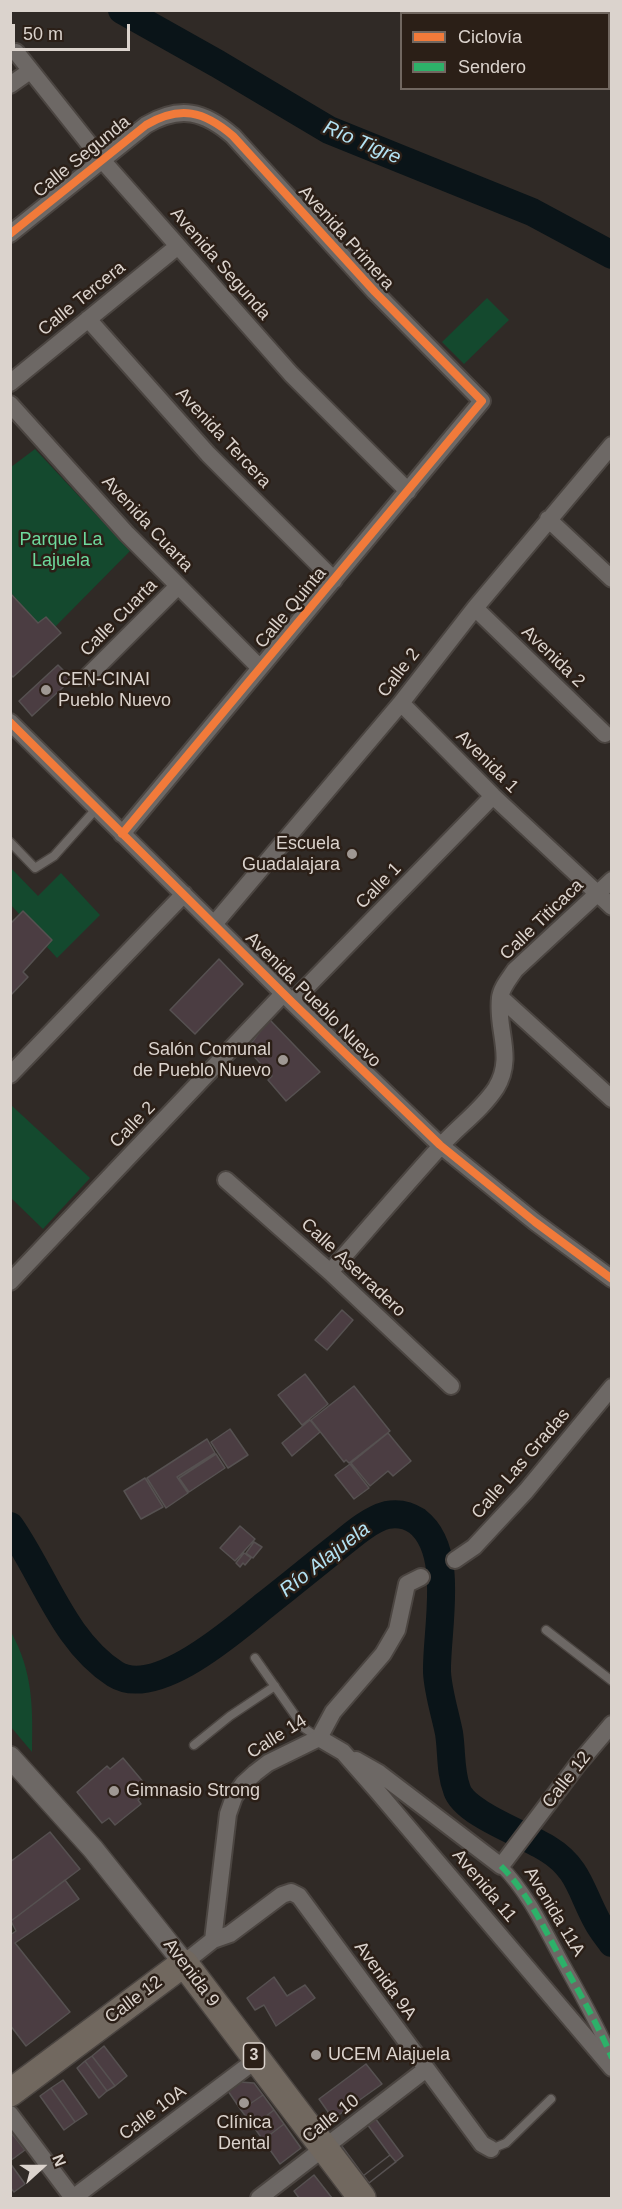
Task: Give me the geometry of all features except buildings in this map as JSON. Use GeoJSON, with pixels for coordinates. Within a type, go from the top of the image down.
{"type":"FeatureCollection","features":[{"type":"Feature","properties":{"kind":"main road","name":"Avenida 9"},"geometry":{"type":"LineString","coordinates":[[184,1963],[362,2199]]}},
{"type":"Feature","properties":{"kind":"main road","name":"Calle 12"},"geometry":{"type":"LineString","coordinates":[[10,2093],[184,1963]]}},
{"type":"Feature","properties":{"kind":"street","name":"Avenida Segunda"},"geometry":{"type":"LineString","coordinates":[[16,52],[102,160],[291,374],[408,491]]}},
{"type":"Feature","properties":{"kind":"street"},"geometry":{"type":"LineString","coordinates":[[10,85],[30,71]]}},
{"type":"Feature","properties":{"kind":"street","name":"Calle Segunda"},"geometry":{"type":"LineString","coordinates":[[10,234],[146,124],[162,115],[178,113]]}},
{"type":"Feature","properties":{"kind":"street","name":"Avenida Primera"},"geometry":{"type":"LineString","coordinates":[[178,113],[201,116],[220,125],[233,136],[375,292],[482,401]]}},
{"type":"Feature","properties":{"kind":"street","name":"Calle Tercera"},"geometry":{"type":"LineString","coordinates":[[10,383],[178,246]]}},
{"type":"Feature","properties":{"kind":"street","name":"Avenida Tercera"},"geometry":{"type":"LineString","coordinates":[[88,320],[208,454],[334,580]]}},
{"type":"Feature","properties":{"kind":"street","name":"Calle Quinta"},"geometry":{"type":"LineString","coordinates":[[122,834],[482,401]]}},
{"type":"Feature","properties":{"kind":"street","name":"Avenida Cuarta"},"geometry":{"type":"LineString","coordinates":[[10,404],[127,534],[260,668]]}},
{"type":"Feature","properties":{"kind":"street","name":"Calle 2"},"geometry":{"type":"LineString","coordinates":[[215,923],[401,703],[475,608],[612,445]]}},
{"type":"Feature","properties":{"kind":"street"},"geometry":{"type":"LineString","coordinates":[[548,519],[612,579]]}},
{"type":"Feature","properties":{"kind":"street","name":"Calle Cuarta"},"geometry":{"type":"LineString","coordinates":[[87,677],[178,586]]}},
{"type":"Feature","properties":{"kind":"street","name":"Avenida 2"},"geometry":{"type":"LineString","coordinates":[[475,608],[605,734]]}},
{"type":"Feature","properties":{"kind":"street","name":"Avenida 1"},"geometry":{"type":"LineString","coordinates":[[401,703],[493,796],[612,907]]}},
{"type":"Feature","properties":{"kind":"street","name":"Avenida Pueblo Nuevo"},"geometry":{"type":"LineString","coordinates":[[10,722],[288,998],[440,1145],[535,1222],[609,1273]]}},
{"type":"Feature","properties":{"kind":"street","name":"Calle 1"},"geometry":{"type":"LineString","coordinates":[[288,998],[493,796]]}},
{"type":"Feature","properties":{"kind":"street","name":"Calle Titicaca"},"geometry":{"type":"LineString","coordinates":[[500,997],[515,970],[612,880]]}},
{"type":"Feature","properties":{"kind":"street"},"geometry":{"type":"LineString","coordinates":[[10,1075],[184,894]]}},
{"type":"Feature","properties":{"kind":"street"},"geometry":{"type":"LineString","coordinates":[[500,997],[612,1099]]}},
{"type":"Feature","properties":{"kind":"street"},"geometry":{"type":"LineString","coordinates":[[330,1272],[440,1145],[483,1104],[497,1087],[504,1065],[505,1043],[500,997]]}},
{"type":"Feature","properties":{"kind":"street","name":"Calle 2"},"geometry":{"type":"LineString","coordinates":[[11,1280],[288,998]]}},
{"type":"Feature","properties":{"kind":"street","name":"Calle Aserradero"},"geometry":{"type":"LineString","coordinates":[[226,1180],[330,1272],[451,1386]]}},
{"type":"Feature","properties":{"kind":"street","name":"Calle Las Gradas"},"geometry":{"type":"LineString","coordinates":[[454,1560],[474,1547],[526,1491],[612,1387]]}},
{"type":"Feature","properties":{"kind":"street","name":"Calle 14"},"geometry":{"type":"LineString","coordinates":[[213,1940],[228,1814],[234,1797],[243,1784],[268,1763],[319,1738],[333,1712],[383,1654],[397,1630],[414,1580]]}},
{"type":"Feature","properties":{"kind":"street","name":"Calle 12"},"geometry":{"type":"LineString","coordinates":[[501,1866],[578,1764],[612,1724]]}},
{"type":"Feature","properties":{"kind":"street","name":"Avenida 11"},"geometry":{"type":"LineString","coordinates":[[319,1738],[343,1752],[612,2068]]}},
{"type":"Feature","properties":{"kind":"street","name":"Avenida 11A"},"geometry":{"type":"LineString","coordinates":[[343,1752],[379,1773],[501,1866],[514,1879],[603,2036],[612,2058]]}},
{"type":"Feature","properties":{"kind":"street","name":"Avenida 9"},"geometry":{"type":"LineString","coordinates":[[10,1756],[93,1849],[184,1963]]}},
{"type":"Feature","properties":{"kind":"street","name":"Calle 12"},"geometry":{"type":"LineString","coordinates":[[184,1963],[213,1940],[230,1934],[282,1895],[291,1892]]}},
{"type":"Feature","properties":{"kind":"street","name":"Avenida 9A"},"geometry":{"type":"LineString","coordinates":[[291,1892],[299,1896],[425,2070],[482,2144],[491,2148]]}},
{"type":"Feature","properties":{"kind":"street","name":"Calle 10A"},"geometry":{"type":"LineString","coordinates":[[73,2199],[257,2059]]}},
{"type":"Feature","properties":{"kind":"street","name":"Calle 10"},"geometry":{"type":"LineString","coordinates":[[259,2199],[425,2070]]}},
{"type":"Feature","properties":{"kind":"street"},"geometry":{"type":"LineString","coordinates":[[10,2114],[73,2199]]}},
{"type":"Feature","properties":{"kind":"lane"},"geometry":{"type":"LineString","coordinates":[[10,842],[35,868],[54,856],[96,809]]}},
{"type":"Feature","properties":{"kind":"lane"},"geometry":{"type":"LineString","coordinates":[[546,1630],[612,1682]]}},
{"type":"Feature","properties":{"kind":"lane"},"geometry":{"type":"LineString","coordinates":[[255,1658],[304,1728],[319,1738]]}},
{"type":"Feature","properties":{"kind":"lane"},"geometry":{"type":"LineString","coordinates":[[194,1745],[230,1716],[275,1686]]}},
{"type":"Feature","properties":{"kind":"lane"},"geometry":{"type":"LineString","coordinates":[[491,2148],[506,2143],[551,2099]]}},
{"type":"Feature","properties":{"kind":"green space"},"geometry":{"type":"Polygon","coordinates":[[[487,298],[509,320],[464,364],[442,342],[487,298]]]}},
{"type":"Feature","properties":{"kind":"green space","name":"Parque La Lajuela"},"geometry":{"type":"Polygon","coordinates":[[[35,449],[130,551],[55,627],[46,617],[38,623],[11,593],[11,467],[35,449]]]}},
{"type":"Feature","properties":{"kind":"green space"},"geometry":{"type":"Polygon","coordinates":[[[10,867],[38,896],[61,873],[100,915],[57,958],[47,947],[52,940],[23,911],[20,915],[11,905],[10,867]]]}},
{"type":"Feature","properties":{"kind":"green space"},"geometry":{"type":"Polygon","coordinates":[[[10,1104],[90,1178],[43,1229],[11,1198],[10,1104]]]}},
{"type":"Feature","properties":{"kind":"green space"},"geometry":{"type":"Polygon","coordinates":[[[11,1632],[28,1676],[32,1752],[11,1727],[11,1632]]]}},
{"type":"Feature","properties":{"kind":"waterway","name":"Río Tigre"},"geometry":{"type":"LineString","coordinates":[[122,10],[329,130],[532,212],[612,255]]}},
{"type":"Feature","properties":{"kind":"waterway","name":"Río Alajuela"},"geometry":{"type":"LineString","coordinates":[[10,1526],[56,1606],[82,1644],[115,1674],[132,1679],[152,1678],[173,1670],[194,1658],[235,1630],[353,1535],[380,1517],[395,1514],[417,1521],[429,1534],[436,1551],[440,1571],[441,1613],[437,1672],[457,1790],[462,1799],[484,1816],[538,1843],[558,1856],[573,1872],[599,1924],[612,1943]]}},
{"type":"Feature","properties":{"kind":"marked path"},"geometry":{"type":"LineString","coordinates":[[501,1866],[520,1888],[535,1912],[589,2010],[612,2058]]}},
{"type":"Feature","properties":{"kind":"cycle path"},"geometry":{"type":"LineString","coordinates":[[10,234],[146,125],[181,113],[202,116],[233,136],[375,292],[482,401],[122,834]]}},
{"type":"Feature","properties":{"kind":"cycle path"},"geometry":{"type":"LineString","coordinates":[[10,722],[292,1002],[440,1145],[535,1222],[612,1279]]}},
{"type":"Feature","properties":{"kind":"place","name":"CEN-CINAI Pueblo Nuevo"},"geometry":{"type":"Point","coordinates":[46,690]}},
{"type":"Feature","properties":{"kind":"place","name":"Escuela Guadalajara"},"geometry":{"type":"Point","coordinates":[352,854]}},
{"type":"Feature","properties":{"kind":"place","name":"Salón Comunal de Pueblo Nuevo"},"geometry":{"type":"Point","coordinates":[283,1060]}},
{"type":"Feature","properties":{"kind":"place","name":"Gimnasio Strong"},"geometry":{"type":"Point","coordinates":[114,1791]}},
{"type":"Feature","properties":{"kind":"place","name":"UCEM Alajuela"},"geometry":{"type":"Point","coordinates":[316,2055]}},
{"type":"Feature","properties":{"kind":"place","name":"Clínica Dental"},"geometry":{"type":"Point","coordinates":[244,2103]}}]}
